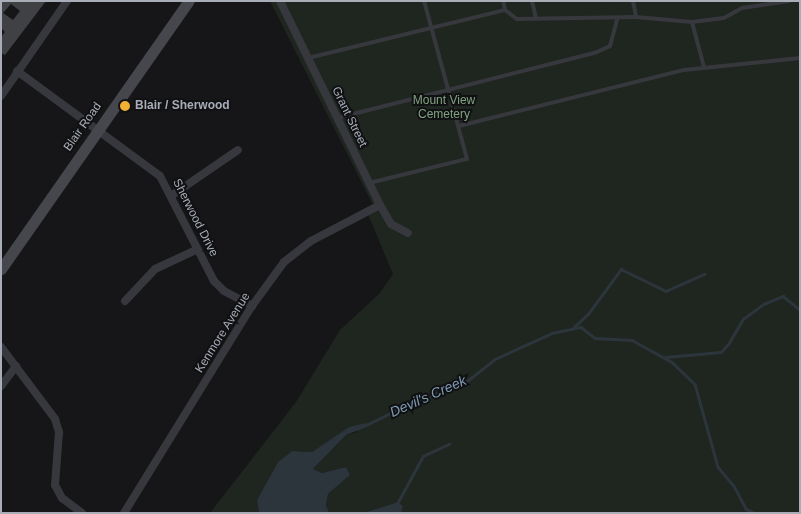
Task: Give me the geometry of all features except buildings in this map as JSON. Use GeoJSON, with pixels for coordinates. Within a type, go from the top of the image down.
{"type":"FeatureCollection","features":[{"type":"Feature","properties":{"kind":"street"},"geometry":{"type":"LineString","coordinates":[[1,96],[67,1]]}},
{"type":"Feature","properties":{"kind":"street","name":"Blair Road"},"geometry":{"type":"LineString","coordinates":[[1,269],[189,1]]}},
{"type":"Feature","properties":{"kind":"street","name":"Grant Street"},"geometry":{"type":"LineString","coordinates":[[280,1],[380,205],[391,224],[408,233]]}},
{"type":"Feature","properties":{"kind":"street","name":"Sherwood Drive"},"geometry":{"type":"LineString","coordinates":[[17,71],[97,130],[145,162],[160,176],[214,281],[224,291],[252,306]]}},
{"type":"Feature","properties":{"kind":"street"},"geometry":{"type":"LineString","coordinates":[[171,196],[238,150]]}},
{"type":"Feature","properties":{"kind":"street","name":"Kenmore Avenue"},"geometry":{"type":"LineString","coordinates":[[124,513],[252,306],[296,251],[380,205]]}},
{"type":"Feature","properties":{"kind":"street"},"geometry":{"type":"LineString","coordinates":[[125,301],[155,269],[198,249]]}},
{"type":"Feature","properties":{"kind":"street"},"geometry":{"type":"LineString","coordinates":[[1,347],[55,419],[59,432],[55,485],[62,498],[82,513]]}},
{"type":"Feature","properties":{"kind":"street"},"geometry":{"type":"LineString","coordinates":[[1,386],[16,366]]}},
{"type":"Feature","properties":{"kind":"lane"},"geometry":{"type":"LineString","coordinates":[[369,183],[467,159],[424,1]]}},
{"type":"Feature","properties":{"kind":"lane"},"geometry":{"type":"LineString","coordinates":[[503,1],[505,10],[517,19],[617,19],[636,17],[692,22],[724,18],[742,8],[789,1]]}},
{"type":"Feature","properties":{"kind":"lane"},"geometry":{"type":"LineString","coordinates":[[532,1],[536,19]]}},
{"type":"Feature","properties":{"kind":"lane"},"geometry":{"type":"LineString","coordinates":[[633,1],[636,17]]}},
{"type":"Feature","properties":{"kind":"lane"},"geometry":{"type":"LineString","coordinates":[[308,58],[505,10]]}},
{"type":"Feature","properties":{"kind":"lane"},"geometry":{"type":"LineString","coordinates":[[337,118],[597,52],[610,46],[617,19]]}},
{"type":"Feature","properties":{"kind":"lane"},"geometry":{"type":"LineString","coordinates":[[692,22],[704,67]]}},
{"type":"Feature","properties":{"kind":"lane"},"geometry":{"type":"LineString","coordinates":[[459,126],[653,77],[704,67],[800,58]]}},
{"type":"Feature","properties":{"kind":"green space","name":"Mount View Cemetery"},"geometry":{"type":"Polygon","coordinates":[[[270,1],[800,1],[800,513],[401,513],[403,506],[398,502],[363,513],[329,513],[326,505],[328,494],[350,475],[346,467],[322,473],[313,469],[346,435],[358,432],[349,427],[312,452],[292,451],[278,462],[257,500],[259,513],[210,513],[296,402],[340,330],[379,294],[393,274],[367,212],[374,207],[270,1]]]}},
{"type":"Feature","properties":{"kind":"shaded area"},"geometry":{"type":"Polygon","coordinates":[[[366,423],[369,426],[346,435],[313,469],[322,473],[346,467],[350,475],[328,494],[326,505],[329,513],[259,513],[257,500],[278,462],[292,451],[312,452],[349,427],[366,423]]]}},
{"type":"Feature","properties":{"kind":"shaded area"},"geometry":{"type":"Polygon","coordinates":[[[398,502],[403,506],[401,513],[363,513],[398,502]]]}},
{"type":"Feature","properties":{"kind":"waterway"},"geometry":{"type":"LineString","coordinates":[[574,327],[588,314],[621,269],[666,291],[704,274]]}},
{"type":"Feature","properties":{"kind":"waterway"},"geometry":{"type":"LineString","coordinates":[[665,357],[721,352],[729,343],[743,319],[764,304],[783,296],[800,310]]}},
{"type":"Feature","properties":{"kind":"waterway","name":"Devil's Creek"},"geometry":{"type":"LineString","coordinates":[[366,425],[415,401],[462,385],[495,359],[552,333],[581,327],[595,338],[632,340],[672,362],[695,384],[718,467],[734,486],[746,509],[755,513]]}},
{"type":"Feature","properties":{"kind":"waterway"},"geometry":{"type":"LineString","coordinates":[[398,502],[423,456],[449,444]]}},
{"type":"Feature","properties":{"kind":"place","name":"Blair / Sherwood"},"geometry":{"type":"Point","coordinates":[125,106]}}]}
